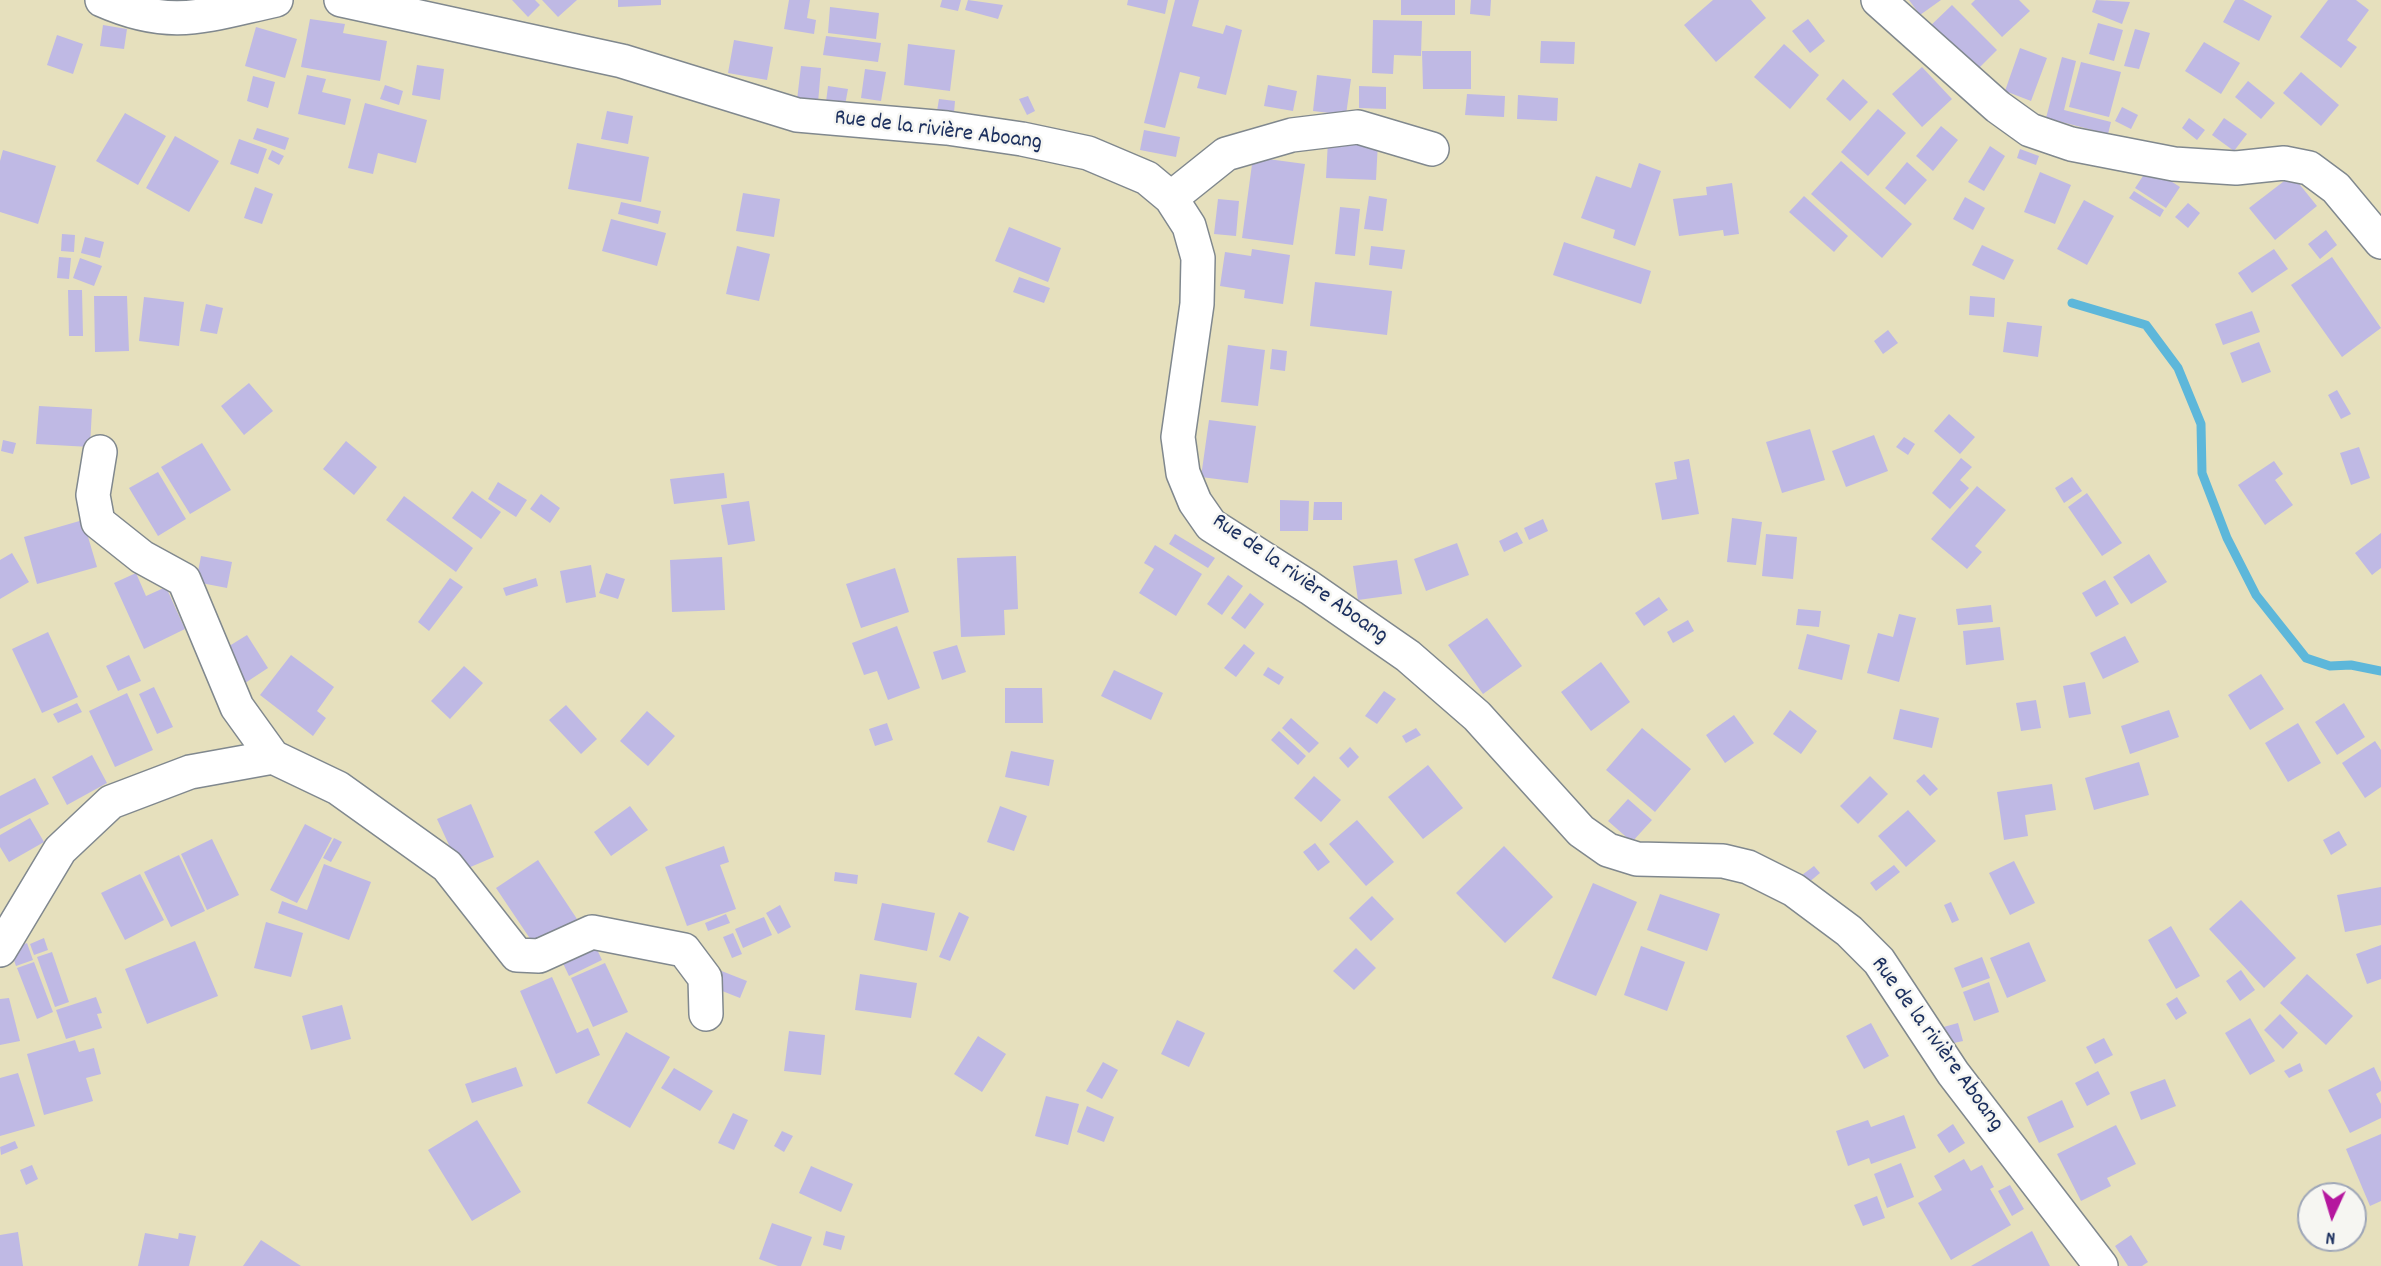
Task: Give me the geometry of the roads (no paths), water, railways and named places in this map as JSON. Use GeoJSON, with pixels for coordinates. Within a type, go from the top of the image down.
{"type":"FeatureCollection","features":[{"type":"Feature","properties":{"kind":"street"},"geometry":{"type":"LineString","coordinates":[[102,0],[131,12],[164,19],[201,18],[276,0]]}},
{"type":"Feature","properties":{"kind":"street","name":"Rue de la rivière Aboang"},"geometry":{"type":"LineString","coordinates":[[341,0],[622,61],[797,115],[947,128],[1088,153],[1147,178],[1171,198],[1189,226],[1198,258],[1197,304],[1178,437],[1183,473],[1195,502],[1211,526],[1310,588],[1408,656],[1477,716],[1581,831],[1608,850],[1637,859],[1723,861],[1748,867],[1794,890],[1849,930],[1879,961],[1952,1073],[2101,1266]]}},
{"type":"Feature","properties":{"kind":"street"},"geometry":{"type":"LineString","coordinates":[[1878,0],[1998,107],[2030,130],[2071,144],[2174,164],[2236,169],[2284,163],[2309,168],[2336,188],[2381,242]]}},
{"type":"Feature","properties":{"kind":"street"},"geometry":{"type":"LineString","coordinates":[[1171,198],[1226,154],[1292,135],[1358,127],[1432,149]]}},
{"type":"Feature","properties":{"kind":"street"},"geometry":{"type":"LineString","coordinates":[[100,452],[93,495],[98,522],[142,557],[184,580],[237,707],[273,757],[338,788],[447,866],[517,955],[539,956],[592,932],[684,950],[705,978],[706,1014]]}},
{"type":"Feature","properties":{"kind":"street"},"geometry":{"type":"LineString","coordinates":[[0,950],[60,850],[111,802],[190,772],[273,757]]}},
{"type":"Feature","properties":{"kind":"waterway"},"geometry":{"type":"LineString","coordinates":[[2072,303],[2146,325],[2178,368],[2201,424],[2202,473],[2227,538],[2256,595],[2306,658],[2330,666],[2351,665],[2381,671]]}}]}
